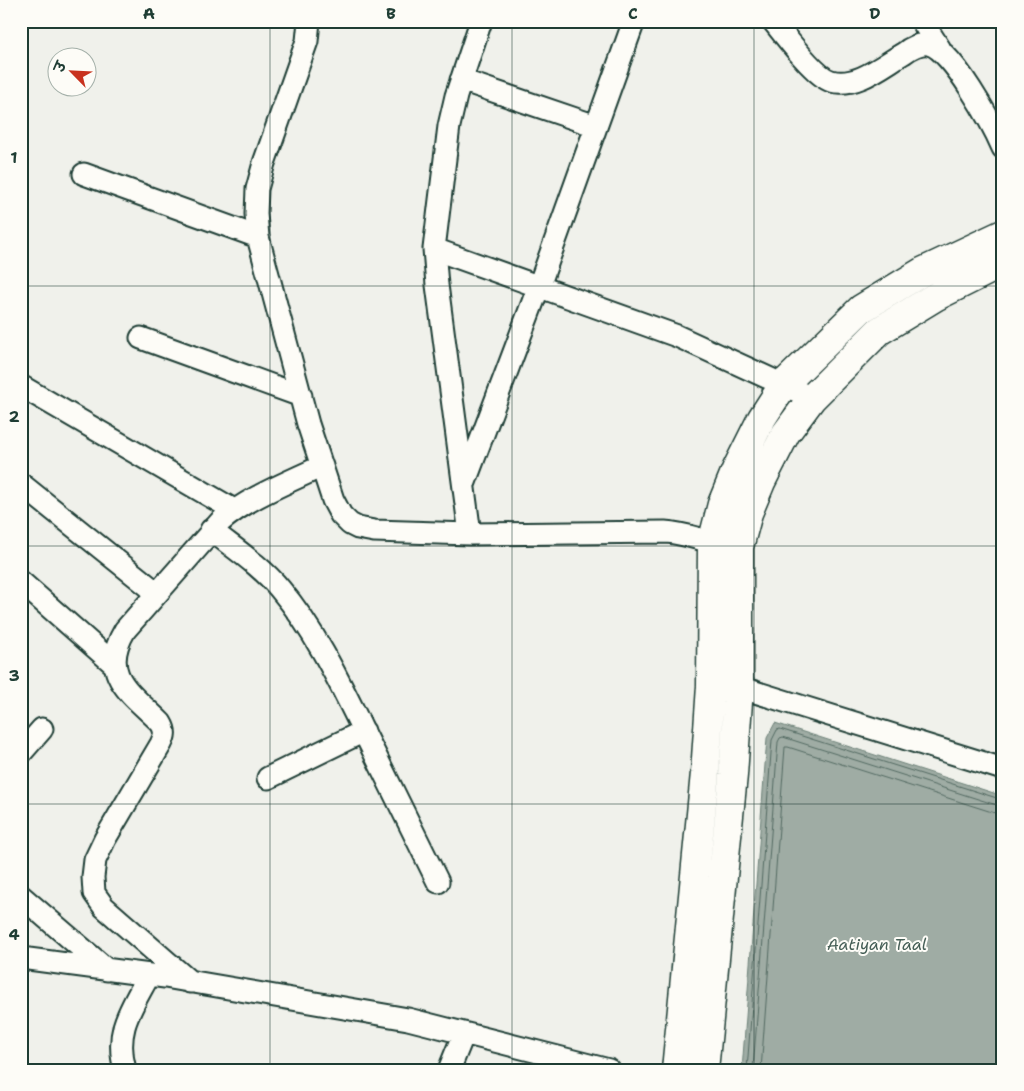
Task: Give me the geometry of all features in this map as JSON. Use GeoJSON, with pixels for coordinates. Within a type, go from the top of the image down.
{"type":"FeatureCollection","features":[{"type":"Feature","properties":{"kind":"street"},"geometry":{"type":"LineString","coordinates":[[309,21],[307,40],[264,163],[257,190],[256,214],[258,237],[301,396],[333,500],[341,515],[350,524],[358,528],[374,530],[470,534],[673,532],[712,543],[739,547]]}},
{"type":"Feature","properties":{"kind":"street"},"geometry":{"type":"LineString","coordinates":[[470,534],[437,285],[434,249],[449,126],[461,80],[481,21]]}},
{"type":"Feature","properties":{"kind":"street"},"geometry":{"type":"LineString","coordinates":[[464,485],[539,286],[634,21]]}},
{"type":"Feature","properties":{"kind":"street"},"geometry":{"type":"LineString","coordinates":[[773,21],[816,71],[829,81],[841,83],[857,80],[914,47],[928,44],[940,49]]}},
{"type":"Feature","properties":{"kind":"street"},"geometry":{"type":"LineString","coordinates":[[922,21],[940,49],[964,78],[1003,148]]}},
{"type":"Feature","properties":{"kind":"street"},"geometry":{"type":"LineString","coordinates":[[461,80],[596,126]]}},
{"type":"Feature","properties":{"kind":"street"},"geometry":{"type":"LineString","coordinates":[[84,174],[258,237]]}},
{"type":"Feature","properties":{"kind":"street"},"geometry":{"type":"LineString","coordinates":[[676,1070],[706,773],[710,705],[712,543],[722,504],[736,470],[762,418],[784,384],[861,309],[922,272],[1003,234]]}},
{"type":"Feature","properties":{"kind":"street"},"geometry":{"type":"LineString","coordinates":[[434,249],[678,336],[812,398]]}},
{"type":"Feature","properties":{"kind":"street"},"geometry":{"type":"LineString","coordinates":[[704,1070],[732,785],[739,687],[739,547],[748,513],[761,482],[786,433],[812,398],[879,331],[935,297],[1003,263]]}},
{"type":"Feature","properties":{"kind":"street"},"geometry":{"type":"LineString","coordinates":[[141,338],[301,396]]}},
{"type":"Feature","properties":{"kind":"street"},"geometry":{"type":"LineString","coordinates":[[21,386],[234,510]]}},
{"type":"Feature","properties":{"kind":"street"},"geometry":{"type":"LineString","coordinates":[[190,982],[104,907],[94,893],[93,877],[96,860],[105,839],[165,736],[161,723],[120,682],[114,664],[115,652],[125,630],[211,530],[234,510],[250,500],[322,466]]}},
{"type":"Feature","properties":{"kind":"street"},"geometry":{"type":"LineString","coordinates":[[21,484],[157,593]]}},
{"type":"Feature","properties":{"kind":"street"},"geometry":{"type":"LineString","coordinates":[[211,530],[260,569],[281,590],[313,636],[364,731],[438,882]]}},
{"type":"Feature","properties":{"kind":"street"},"geometry":{"type":"LineString","coordinates":[[21,582],[114,664]]}},
{"type":"Feature","properties":{"kind":"street"},"geometry":{"type":"LineString","coordinates":[[739,687],[999,763]]}},
{"type":"Feature","properties":{"kind":"street"},"geometry":{"type":"LineString","coordinates":[[21,753],[42,729]]}},
{"type":"Feature","properties":{"kind":"street"},"geometry":{"type":"LineString","coordinates":[[268,778],[364,731]]}},
{"type":"Feature","properties":{"kind":"street"},"geometry":{"type":"LineString","coordinates":[[21,896],[107,970]]}},
{"type":"Feature","properties":{"kind":"street"},"geometry":{"type":"LineString","coordinates":[[21,958],[149,975],[408,1019],[609,1070]]}},
{"type":"Feature","properties":{"kind":"street"},"geometry":{"type":"LineString","coordinates":[[125,1070],[121,1045],[122,1032],[127,1017],[149,975]]}},
{"type":"Feature","properties":{"kind":"street"},"geometry":{"type":"LineString","coordinates":[[449,1070],[464,1033]]}},
{"type":"Feature","properties":{"kind":"water","name":"Aatiyan Taal"},"geometry":{"type":"Polygon","coordinates":[[[775,723],[1003,796],[1003,1070],[742,1070],[767,738],[775,723]]]}}]}
